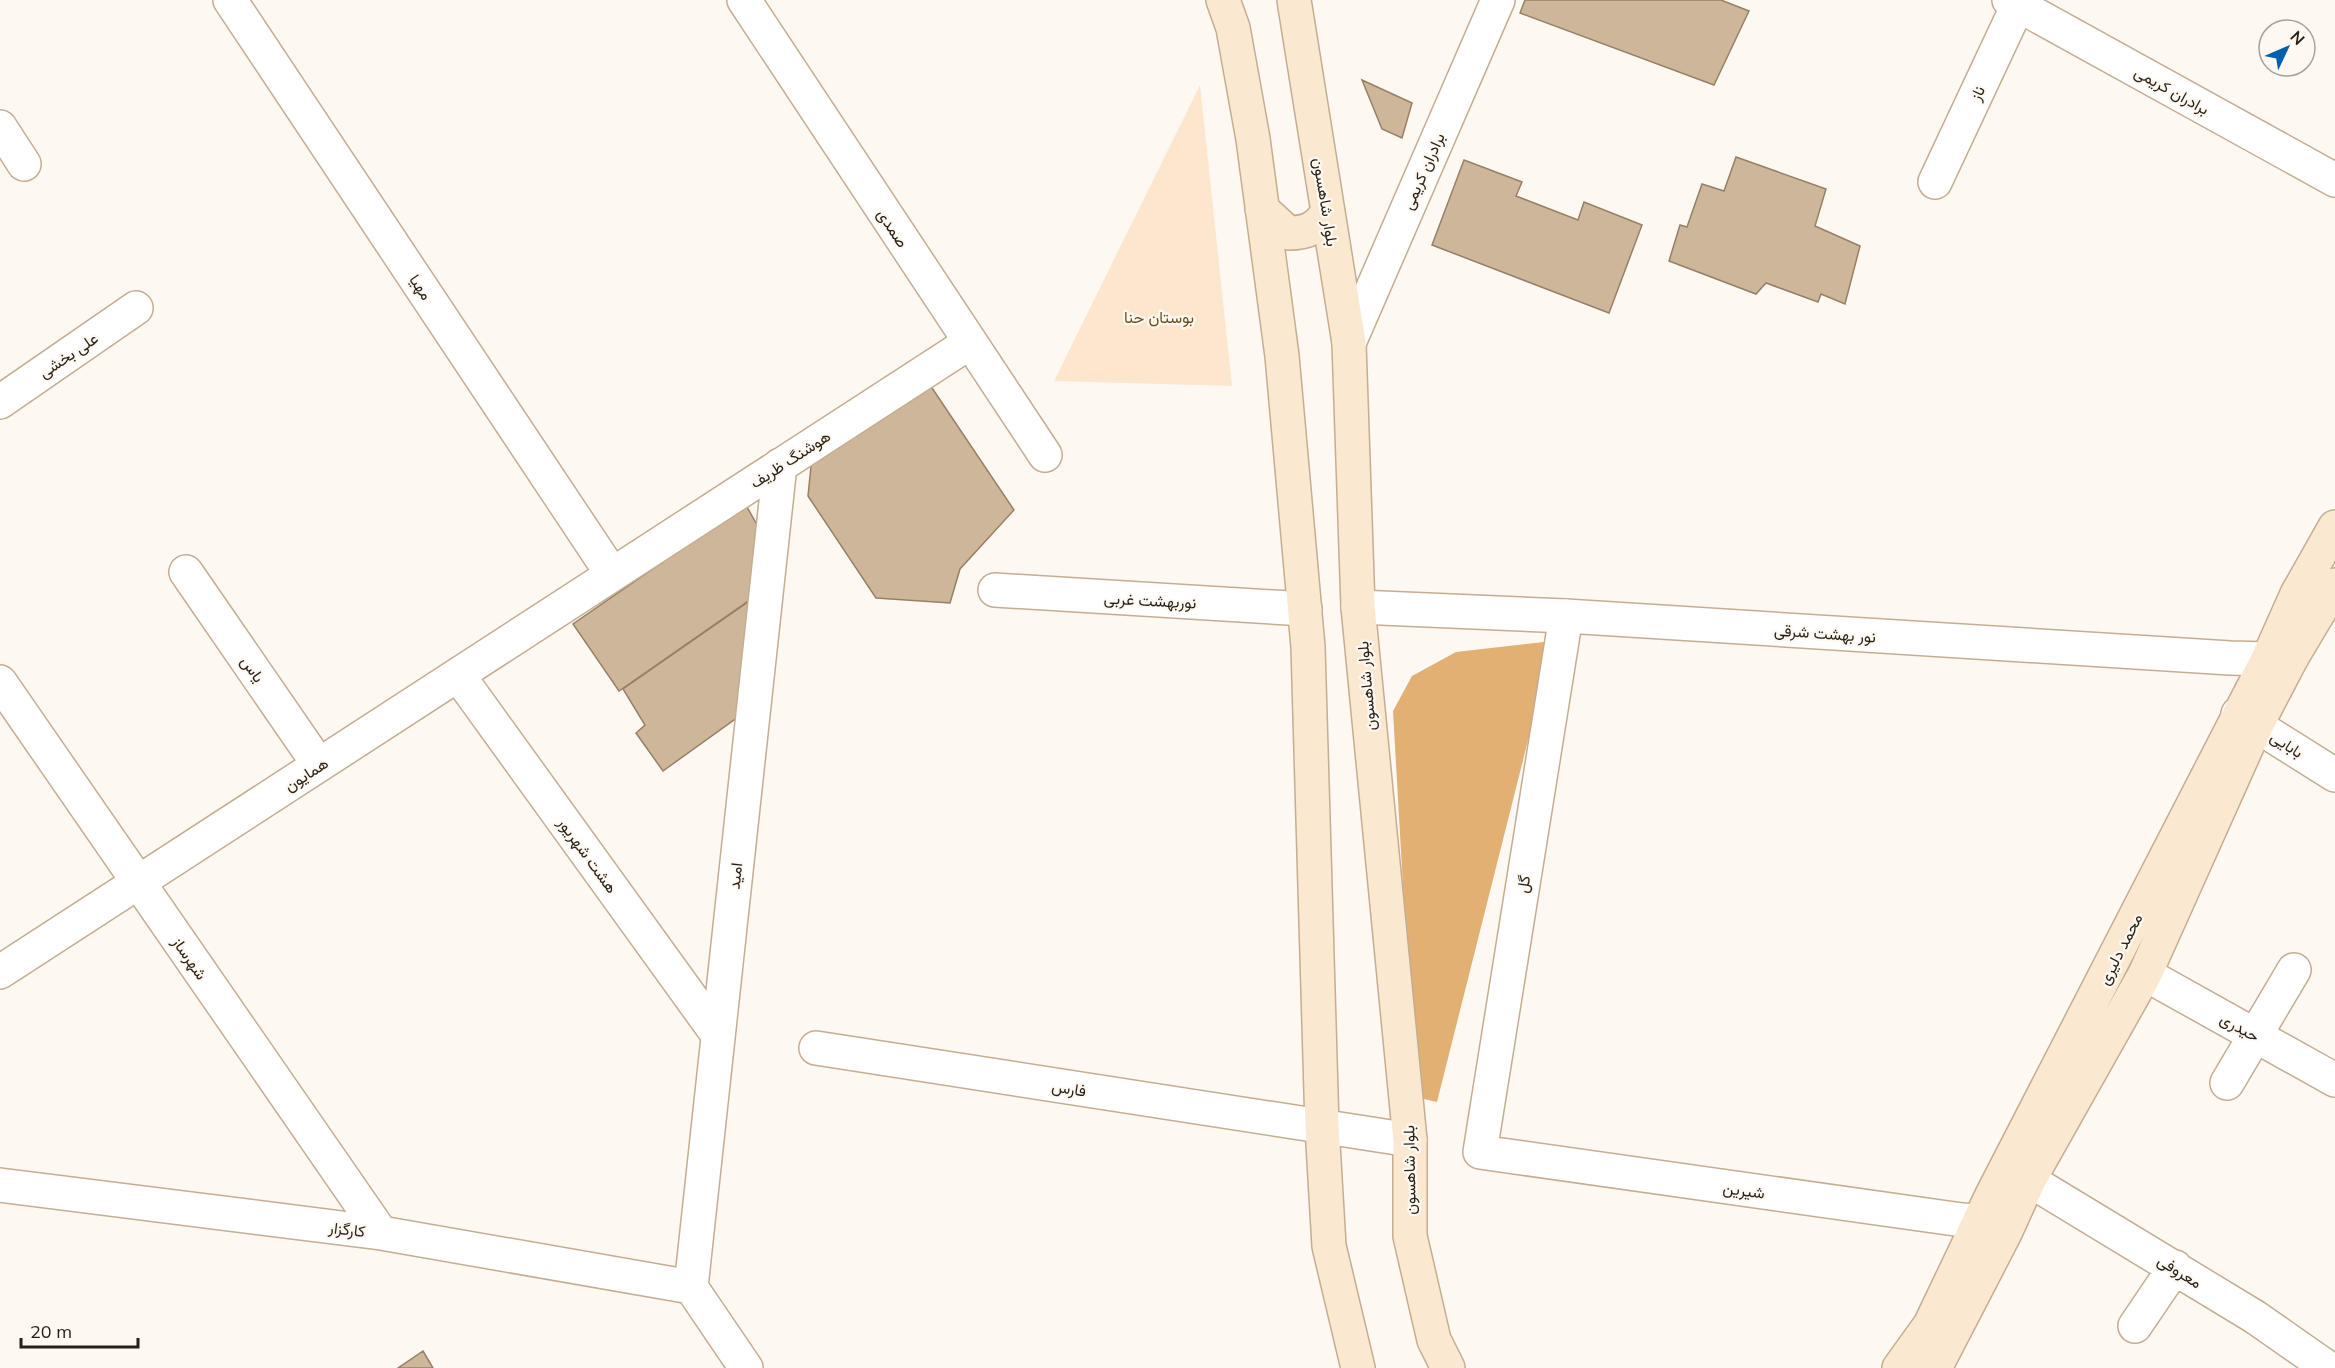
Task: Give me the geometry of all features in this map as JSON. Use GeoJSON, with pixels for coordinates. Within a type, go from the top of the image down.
{"type":"FeatureCollection","features":[{"type":"Feature","properties":{"kind":"main road"},"geometry":{"type":"LineString","coordinates":[[1223,0],[1233,28],[1262,209],[1282,356],[1305,609],[1322,1127],[1329,1246],[1358,1368]]}},
{"type":"Feature","properties":{"kind":"main road","name":"بلوار شاهسون"},"geometry":{"type":"LineString","coordinates":[[1294,0],[1348,343],[1358,607],[1410,1140],[1410,1236],[1434,1340],[1448,1368]]}},
{"type":"Feature","properties":{"kind":"main road"},"geometry":{"type":"LineString","coordinates":[[1262,209],[1288,233],[1306,233],[1320,223],[1328,212]]}},
{"type":"Feature","properties":{"kind":"main road","name":"محمد دلیری"},"geometry":{"type":"LineString","coordinates":[[2280,658],[2297,594],[2335,527]]}},
{"type":"Feature","properties":{"kind":"main road","name":"محمد دلیری"},"geometry":{"type":"LineString","coordinates":[[1935,1368],[1994,1223],[2086,1017],[2280,658],[2335,585]]}},
{"type":"Feature","properties":{"kind":"main road","name":"محمد دلیری"},"geometry":{"type":"LineString","coordinates":[[1899,1368],[1930,1325],[1994,1223],[2029,1180],[2145,974],[2248,719]]}},
{"type":"Feature","properties":{"kind":"street","name":"مهیا"},"geometry":{"type":"LineString","coordinates":[[230,0],[612,574]]}},
{"type":"Feature","properties":{"kind":"street","name":"صمدی"},"geometry":{"type":"LineString","coordinates":[[744,0],[1045,455]]}},
{"type":"Feature","properties":{"kind":"street","name":"برادران کریمی"},"geometry":{"type":"LineString","coordinates":[[1348,343],[1498,0]]}},
{"type":"Feature","properties":{"kind":"street","name":"برادران کریمی"},"geometry":{"type":"LineString","coordinates":[[2014,2],[2335,180]]}},
{"type":"Feature","properties":{"kind":"street","name":"ناز"},"geometry":{"type":"LineString","coordinates":[[1935,182],[2014,2]]}},
{"type":"Feature","properties":{"kind":"street"},"geometry":{"type":"LineString","coordinates":[[0,127],[24,164]]}},
{"type":"Feature","properties":{"kind":"street","name":"علی بخشی"},"geometry":{"type":"LineString","coordinates":[[0,402],[136,308]]}},
{"type":"Feature","properties":{"kind":"street","name":"هوشنگ ظریف"},"geometry":{"type":"LineString","coordinates":[[612,574],[969,343]]}},
{"type":"Feature","properties":{"kind":"street","name":"امید"},"geometry":{"type":"LineString","coordinates":[[691,1287],[780,465]]}},
{"type":"Feature","properties":{"kind":"street","name":"یاس"},"geometry":{"type":"LineString","coordinates":[[186,572],[319,765]]}},
{"type":"Feature","properties":{"kind":"street","name":"همایون"},"geometry":{"type":"LineString","coordinates":[[0,972],[612,574]]}},
{"type":"Feature","properties":{"kind":"street","name":"نوربهشت غربی"},"geometry":{"type":"LineString","coordinates":[[995,590],[1305,609]]}},
{"type":"Feature","properties":{"kind":"street","name":"نور بهشت شرقی"},"geometry":{"type":"LineString","coordinates":[[1358,607],[1566,616],[2280,658]]}},
{"type":"Feature","properties":{"kind":"street","name":"گل"},"geometry":{"type":"LineString","coordinates":[[1480,1152],[1566,616]]}},
{"type":"Feature","properties":{"kind":"street","name":"هشت شهریور"},"geometry":{"type":"LineString","coordinates":[[458,675],[718,1035]]}},
{"type":"Feature","properties":{"kind":"street","name":"شهرساز"},"geometry":{"type":"LineString","coordinates":[[0,682],[381,1233]]}},
{"type":"Feature","properties":{"kind":"street","name":"بابایی"},"geometry":{"type":"LineString","coordinates":[[2248,719],[2335,776]]}},
{"type":"Feature","properties":{"kind":"street"},"geometry":{"type":"LineString","coordinates":[[2227,1083],[2253,1035],[2294,970]]}},
{"type":"Feature","properties":{"kind":"street","name":"حیدری"},"geometry":{"type":"LineString","coordinates":[[2145,974],[2335,1080]]}},
{"type":"Feature","properties":{"kind":"street","name":"فارس"},"geometry":{"type":"LineString","coordinates":[[816,1048],[1410,1140]]}},
{"type":"Feature","properties":{"kind":"street","name":"شیرین"},"geometry":{"type":"LineString","coordinates":[[1480,1152],[1994,1223]]}},
{"type":"Feature","properties":{"kind":"street","name":"معروفی"},"geometry":{"type":"LineString","coordinates":[[2029,1180],[2255,1317],[2328,1368]]}},
{"type":"Feature","properties":{"kind":"street","name":"کارگزار"},"geometry":{"type":"LineString","coordinates":[[0,1185],[381,1233],[691,1287]]}},
{"type":"Feature","properties":{"kind":"street"},"geometry":{"type":"LineString","coordinates":[[2134,1326],[2175,1267]]}},
{"type":"Feature","properties":{"kind":"street"},"geometry":{"type":"LineString","coordinates":[[691,1287],[746,1368]]}},
{"type":"Feature","properties":{"kind":"green space","name":"بوستان حنا"},"geometry":{"type":"Polygon","coordinates":[[[1200,85],[1232,386],[1054,381],[1200,85]]]}},
{"type":"Feature","properties":{"kind":"shaded area"},"geometry":{"type":"Polygon","coordinates":[[[1553,641],[1437,1102],[1415,1097],[1393,711],[1412,676],[1456,652],[1553,641]]]}},
{"type":"Feature","properties":{"kind":"building"},"geometry":{"type":"Polygon","coordinates":[[[1525,0],[1721,0],[1749,11],[1714,85],[1520,13],[1525,0]]]}},
{"type":"Feature","properties":{"kind":"building"},"geometry":{"type":"Polygon","coordinates":[[[1362,80],[1412,103],[1402,138],[1382,129],[1362,80]]]}},
{"type":"Feature","properties":{"kind":"building"},"geometry":{"type":"Polygon","coordinates":[[[1736,157],[1826,189],[1815,226],[1860,246],[1845,304],[1821,294],[1818,302],[1766,283],[1756,294],[1669,261],[1680,225],[1687,227],[1702,184],[1724,191],[1736,157]]]}},
{"type":"Feature","properties":{"kind":"building"},"geometry":{"type":"Polygon","coordinates":[[[1464,160],[1522,182],[1516,196],[1578,220],[1584,202],[1642,225],[1609,313],[1432,245],[1464,160]]]}},
{"type":"Feature","properties":{"kind":"building"},"geometry":{"type":"Polygon","coordinates":[[[928,382],[1014,510],[960,569],[950,603],[876,598],[808,496],[812,457],[928,382]]]}},
{"type":"Feature","properties":{"kind":"building"},"geometry":{"type":"Polygon","coordinates":[[[747,507],[765,539],[751,599],[619,691],[573,624],[738,510],[747,507]]]}},
{"type":"Feature","properties":{"kind":"building"},"geometry":{"type":"Polygon","coordinates":[[[751,600],[738,717],[663,771],[636,733],[645,725],[623,689],[751,600]]]}},
{"type":"Feature","properties":{"kind":"building"},"geometry":{"type":"Polygon","coordinates":[[[423,1351],[433,1368],[398,1368],[423,1351]]]}}]}
